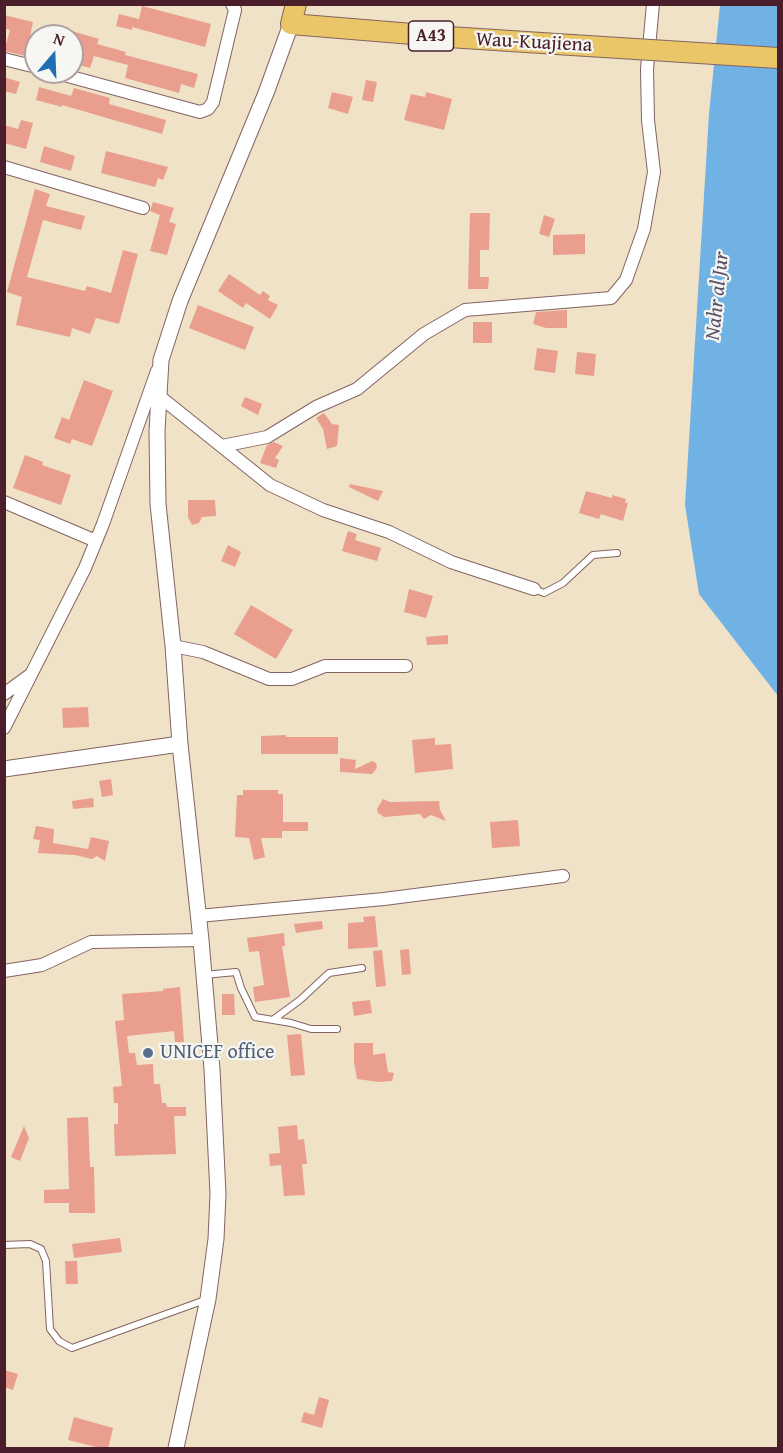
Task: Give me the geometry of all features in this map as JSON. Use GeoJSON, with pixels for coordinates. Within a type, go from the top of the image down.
{"type":"FeatureCollection","features":[{"type":"Feature","properties":{"kind":"main road"},"geometry":{"type":"LineString","coordinates":[[291,24],[297,4]]}},
{"type":"Feature","properties":{"kind":"main road","name":"Wau-Kuajiena"},"geometry":{"type":"LineString","coordinates":[[291,24],[449,38],[778,58]]}},
{"type":"Feature","properties":{"kind":"street"},"geometry":{"type":"LineString","coordinates":[[84,80],[201,112],[208,109],[213,102],[235,10],[232,4]]}},
{"type":"Feature","properties":{"kind":"street"},"geometry":{"type":"LineString","coordinates":[[222,446],[267,437],[316,407],[357,389],[424,334],[465,310],[611,298],[626,280],[644,229],[654,172],[648,120],[653,4]]}},
{"type":"Feature","properties":{"kind":"street"},"geometry":{"type":"LineString","coordinates":[[4,728],[96,541],[180,301],[270,83],[291,24]]}},
{"type":"Feature","properties":{"kind":"street"},"geometry":{"type":"LineString","coordinates":[[4,59],[24,65]]}},
{"type":"Feature","properties":{"kind":"street"},"geometry":{"type":"LineString","coordinates":[[4,168],[143,208]]}},
{"type":"Feature","properties":{"kind":"street"},"geometry":{"type":"LineString","coordinates":[[161,360],[158,504],[201,940],[213,1080],[218,1194],[216,1239],[208,1299],[176,1449]]}},
{"type":"Feature","properties":{"kind":"street"},"geometry":{"type":"LineString","coordinates":[[159,396],[270,485],[323,510],[389,532],[451,562],[534,589]]}},
{"type":"Feature","properties":{"kind":"street"},"geometry":{"type":"LineString","coordinates":[[4,502],[96,541]]}},
{"type":"Feature","properties":{"kind":"street"},"geometry":{"type":"LineString","coordinates":[[173,646],[203,652],[269,679],[292,679],[325,666],[406,666]]}},
{"type":"Feature","properties":{"kind":"street"},"geometry":{"type":"LineString","coordinates":[[4,694],[33,672]]}},
{"type":"Feature","properties":{"kind":"street"},"geometry":{"type":"LineString","coordinates":[[4,770],[180,744]]}},
{"type":"Feature","properties":{"kind":"street"},"geometry":{"type":"LineString","coordinates":[[198,916],[384,899],[563,876]]}},
{"type":"Feature","properties":{"kind":"street"},"geometry":{"type":"LineString","coordinates":[[4,971],[42,965],[91,942],[201,940]]}},
{"type":"Feature","properties":{"kind":"lane"},"geometry":{"type":"LineString","coordinates":[[534,589],[544,593],[563,583],[593,555],[617,553]]}},
{"type":"Feature","properties":{"kind":"lane"},"geometry":{"type":"LineString","coordinates":[[273,1020],[300,1000],[329,973],[362,968]]}},
{"type":"Feature","properties":{"kind":"lane"},"geometry":{"type":"LineString","coordinates":[[203,975],[236,972],[255,1017],[310,1029],[337,1029]]}},
{"type":"Feature","properties":{"kind":"lane"},"geometry":{"type":"LineString","coordinates":[[4,1245],[30,1244],[41,1249],[46,1261],[51,1329],[59,1341],[72,1348],[208,1299]]}},
{"type":"Feature","properties":{"kind":"water","name":"Nahr al Jur"},"geometry":{"type":"Polygon","coordinates":[[[720,5],[778,5],[778,696],[699,594],[685,505],[709,114],[720,5]]]}},
{"type":"Feature","properties":{"kind":"building"},"geometry":{"type":"Polygon","coordinates":[[[142,6],[211,24],[205,47],[132,27],[132,30],[116,26],[119,14],[139,19],[142,6]]]}},
{"type":"Feature","properties":{"kind":"building"},"geometry":{"type":"Polygon","coordinates":[[[4,15],[33,22],[33,24],[24,24],[24,56],[4,51],[10,30],[4,28],[4,15]]]}},
{"type":"Feature","properties":{"kind":"building"},"geometry":{"type":"Polygon","coordinates":[[[84,35],[99,39],[97,44],[126,52],[125,55],[198,74],[194,88],[181,84],[179,93],[125,78],[128,65],[94,56],[90,68],[84,66],[84,35]]]}},
{"type":"Feature","properties":{"kind":"building"},"geometry":{"type":"Polygon","coordinates":[[[4,77],[20,82],[16,94],[4,91],[4,77]]]}},
{"type":"Feature","properties":{"kind":"building"},"geometry":{"type":"Polygon","coordinates":[[[366,80],[377,82],[373,102],[362,100],[366,80]]]}},
{"type":"Feature","properties":{"kind":"building"},"geometry":{"type":"Polygon","coordinates":[[[39,87],[71,96],[74,88],[110,98],[109,104],[166,120],[162,134],[62,105],[62,107],[36,100],[39,87]]]}},
{"type":"Feature","properties":{"kind":"building"},"geometry":{"type":"Polygon","coordinates":[[[332,92],[353,97],[348,114],[328,108],[332,92]]]}},
{"type":"Feature","properties":{"kind":"building"},"geometry":{"type":"Polygon","coordinates":[[[426,92],[452,99],[444,130],[404,120],[411,94],[425,97],[426,92]]]}},
{"type":"Feature","properties":{"kind":"building"},"geometry":{"type":"Polygon","coordinates":[[[21,120],[33,123],[26,149],[4,143],[4,125],[18,129],[21,120]]]}},
{"type":"Feature","properties":{"kind":"building"},"geometry":{"type":"Polygon","coordinates":[[[44,146],[75,156],[71,171],[40,162],[44,146]]]}},
{"type":"Feature","properties":{"kind":"building"},"geometry":{"type":"Polygon","coordinates":[[[106,151],[168,167],[163,180],[158,178],[155,187],[101,173],[106,151]]]}},
{"type":"Feature","properties":{"kind":"building"},"geometry":{"type":"Polygon","coordinates":[[[35,189],[50,194],[46,206],[85,216],[81,230],[43,220],[27,277],[85,291],[87,286],[111,293],[123,250],[138,254],[119,324],[96,318],[90,334],[72,328],[70,337],[16,325],[22,297],[7,292],[35,189]]]}},
{"type":"Feature","properties":{"kind":"building"},"geometry":{"type":"Polygon","coordinates":[[[153,202],[174,208],[169,222],[176,224],[167,255],[150,251],[160,215],[150,211],[153,202]]]}},
{"type":"Feature","properties":{"kind":"building"},"geometry":{"type":"Polygon","coordinates":[[[470,213],[490,213],[489,250],[480,250],[480,277],[489,277],[488,289],[468,289],[470,213]]]}},
{"type":"Feature","properties":{"kind":"building"},"geometry":{"type":"Polygon","coordinates":[[[544,215],[555,219],[549,237],[539,234],[544,215]]]}},
{"type":"Feature","properties":{"kind":"building"},"geometry":{"type":"Polygon","coordinates":[[[585,234],[585,254],[553,255],[553,235],[585,234]]]}},
{"type":"Feature","properties":{"kind":"building"},"geometry":{"type":"Polygon","coordinates":[[[229,274],[260,295],[263,291],[270,296],[268,300],[278,305],[270,319],[246,303],[243,308],[218,291],[229,274]]]}},
{"type":"Feature","properties":{"kind":"building"},"geometry":{"type":"Polygon","coordinates":[[[198,305],[254,327],[245,350],[189,328],[198,305]]]}},
{"type":"Feature","properties":{"kind":"building"},"geometry":{"type":"Polygon","coordinates":[[[567,310],[567,328],[546,328],[533,324],[536,312],[567,310]]]}},
{"type":"Feature","properties":{"kind":"building"},"geometry":{"type":"Polygon","coordinates":[[[473,322],[492,322],[492,343],[473,343],[473,322]]]}},
{"type":"Feature","properties":{"kind":"building"},"geometry":{"type":"Polygon","coordinates":[[[537,348],[558,351],[555,373],[534,370],[537,348]]]}},
{"type":"Feature","properties":{"kind":"building"},"geometry":{"type":"Polygon","coordinates":[[[577,352],[596,354],[594,376],[575,374],[577,352]]]}},
{"type":"Feature","properties":{"kind":"building"},"geometry":{"type":"Polygon","coordinates":[[[84,380],[113,391],[92,446],[72,439],[70,444],[54,438],[62,417],[69,420],[84,380]]]}},
{"type":"Feature","properties":{"kind":"building"},"geometry":{"type":"Polygon","coordinates":[[[245,397],[262,404],[258,415],[241,406],[245,397]]]}},
{"type":"Feature","properties":{"kind":"building"},"geometry":{"type":"Polygon","coordinates":[[[324,413],[332,424],[339,425],[337,446],[327,449],[323,429],[316,418],[324,413]]]}},
{"type":"Feature","properties":{"kind":"building"},"geometry":{"type":"Polygon","coordinates":[[[274,442],[283,446],[275,458],[279,460],[276,468],[260,463],[267,445],[274,442]]]}},
{"type":"Feature","properties":{"kind":"building"},"geometry":{"type":"Polygon","coordinates":[[[25,455],[43,462],[42,465],[71,475],[61,505],[13,488],[25,455]]]}},
{"type":"Feature","properties":{"kind":"building"},"geometry":{"type":"Polygon","coordinates":[[[350,484],[383,491],[378,501],[349,487],[350,484]]]}},
{"type":"Feature","properties":{"kind":"building"},"geometry":{"type":"Polygon","coordinates":[[[586,491],[626,499],[625,503],[628,503],[623,521],[601,514],[599,519],[579,513],[586,491]]]}},
{"type":"Feature","properties":{"kind":"building"},"geometry":{"type":"Polygon","coordinates":[[[188,500],[215,500],[216,516],[202,517],[199,523],[192,525],[188,517],[188,500]]]}},
{"type":"Feature","properties":{"kind":"building"},"geometry":{"type":"Polygon","coordinates":[[[348,531],[357,534],[355,540],[381,548],[377,561],[342,551],[348,531]]]}},
{"type":"Feature","properties":{"kind":"building"},"geometry":{"type":"Polygon","coordinates":[[[228,545],[241,552],[235,567],[221,561],[228,545]]]}},
{"type":"Feature","properties":{"kind":"building"},"geometry":{"type":"Polygon","coordinates":[[[409,589],[433,596],[426,618],[404,612],[409,589]]]}},
{"type":"Feature","properties":{"kind":"building"},"geometry":{"type":"Polygon","coordinates":[[[251,605],[293,630],[276,659],[234,634],[251,605]]]}},
{"type":"Feature","properties":{"kind":"building"},"geometry":{"type":"Polygon","coordinates":[[[448,635],[448,644],[427,645],[426,637],[448,635]]]}},
{"type":"Feature","properties":{"kind":"building"},"geometry":{"type":"Polygon","coordinates":[[[88,707],[89,727],[63,728],[62,708],[88,707]]]}},
{"type":"Feature","properties":{"kind":"building"},"geometry":{"type":"Polygon","coordinates":[[[286,735],[286,737],[338,737],[338,754],[261,754],[261,736],[286,735]]]}},
{"type":"Feature","properties":{"kind":"building"},"geometry":{"type":"Polygon","coordinates":[[[435,738],[435,745],[451,744],[453,769],[415,773],[412,740],[435,738]]]}},
{"type":"Feature","properties":{"kind":"building"},"geometry":{"type":"Polygon","coordinates":[[[340,758],[356,760],[355,769],[372,761],[376,763],[377,768],[372,774],[340,772],[340,758]]]}},
{"type":"Feature","properties":{"kind":"building"},"geometry":{"type":"Polygon","coordinates":[[[111,779],[113,795],[102,797],[99,781],[111,779]]]}},
{"type":"Feature","properties":{"kind":"building"},"geometry":{"type":"Polygon","coordinates":[[[243,790],[278,790],[278,794],[283,794],[283,822],[308,822],[308,831],[282,831],[282,838],[261,838],[265,857],[254,860],[249,838],[235,837],[237,795],[243,795],[243,790]]]}},
{"type":"Feature","properties":{"kind":"building"},"geometry":{"type":"Polygon","coordinates":[[[93,798],[94,807],[73,809],[72,801],[93,798]]]}},
{"type":"Feature","properties":{"kind":"building"},"geometry":{"type":"Polygon","coordinates":[[[383,799],[390,802],[439,801],[440,810],[446,821],[431,815],[424,819],[420,814],[384,817],[378,813],[377,809],[383,799]]]}},
{"type":"Feature","properties":{"kind":"building"},"geometry":{"type":"Polygon","coordinates":[[[518,820],[520,846],[492,848],[490,822],[518,820]]]}},
{"type":"Feature","properties":{"kind":"building"},"geometry":{"type":"Polygon","coordinates":[[[36,826],[54,829],[53,843],[88,849],[91,837],[109,841],[105,861],[97,856],[92,859],[75,855],[38,853],[40,840],[33,839],[36,826]]]}},
{"type":"Feature","properties":{"kind":"building"},"geometry":{"type":"Polygon","coordinates":[[[375,916],[378,947],[348,949],[348,923],[364,922],[363,917],[375,916]]]}},
{"type":"Feature","properties":{"kind":"building"},"geometry":{"type":"Polygon","coordinates":[[[322,921],[323,929],[296,933],[294,924],[322,921]]]}},
{"type":"Feature","properties":{"kind":"building"},"geometry":{"type":"Polygon","coordinates":[[[284,933],[285,946],[282,946],[290,997],[255,1002],[253,987],[264,985],[259,951],[249,952],[247,938],[284,933]]]}},
{"type":"Feature","properties":{"kind":"building"},"geometry":{"type":"Polygon","coordinates":[[[409,949],[411,974],[402,975],[400,950],[409,949]]]}},
{"type":"Feature","properties":{"kind":"building"},"geometry":{"type":"Polygon","coordinates":[[[382,950],[386,986],[376,987],[373,951],[382,950]]]}},
{"type":"Feature","properties":{"kind":"building"},"geometry":{"type":"Polygon","coordinates":[[[180,987],[184,1042],[175,1042],[174,1031],[127,1036],[129,1053],[135,1053],[137,1065],[153,1064],[154,1084],[160,1084],[162,1103],[166,1103],[167,1107],[186,1107],[186,1116],[174,1116],[176,1154],[115,1156],[114,1124],[118,1124],[118,1103],[114,1103],[113,1087],[122,1086],[115,1021],[124,1020],[122,994],[163,991],[163,989],[180,987]]]}},
{"type":"Feature","properties":{"kind":"building"},"geometry":{"type":"Polygon","coordinates":[[[222,994],[234,994],[235,1015],[222,1015],[222,994]]]}},
{"type":"Feature","properties":{"kind":"building"},"geometry":{"type":"Polygon","coordinates":[[[370,1000],[372,1013],[354,1016],[352,1002],[370,1000]]]}},
{"type":"Feature","properties":{"kind":"building"},"geometry":{"type":"Polygon","coordinates":[[[301,1034],[305,1075],[291,1076],[287,1035],[301,1034]]]}},
{"type":"Feature","properties":{"kind":"building"},"geometry":{"type":"Polygon","coordinates":[[[354,1043],[373,1043],[373,1055],[385,1053],[388,1072],[394,1073],[392,1081],[357,1079],[354,1043]]]}},
{"type":"Feature","properties":{"kind":"building"},"geometry":{"type":"Polygon","coordinates":[[[88,1117],[90,1167],[94,1167],[95,1213],[69,1213],[69,1203],[44,1203],[44,1190],[69,1189],[67,1118],[88,1117]]]}},
{"type":"Feature","properties":{"kind":"building"},"geometry":{"type":"Polygon","coordinates":[[[297,1125],[298,1140],[304,1139],[307,1164],[302,1164],[305,1195],[284,1196],[281,1165],[270,1166],[269,1154],[280,1153],[278,1127],[297,1125]]]}},
{"type":"Feature","properties":{"kind":"building"},"geometry":{"type":"Polygon","coordinates":[[[24,1126],[29,1138],[20,1161],[11,1157],[24,1126]]]}},
{"type":"Feature","properties":{"kind":"building"},"geometry":{"type":"Polygon","coordinates":[[[120,1238],[122,1252],[74,1258],[72,1244],[120,1238]]]}},
{"type":"Feature","properties":{"kind":"building"},"geometry":{"type":"Polygon","coordinates":[[[65,1261],[77,1261],[78,1284],[66,1284],[65,1261]]]}},
{"type":"Feature","properties":{"kind":"building"},"geometry":{"type":"Polygon","coordinates":[[[4,1370],[18,1374],[13,1390],[4,1387],[4,1370]]]}},
{"type":"Feature","properties":{"kind":"building"},"geometry":{"type":"Polygon","coordinates":[[[319,1397],[329,1400],[322,1428],[301,1422],[304,1412],[314,1415],[319,1397]]]}},
{"type":"Feature","properties":{"kind":"building"},"geometry":{"type":"Polygon","coordinates":[[[74,1417],[113,1428],[108,1449],[95,1449],[96,1447],[68,1440],[74,1417]]]}},
{"type":"Feature","properties":{"kind":"place","name":"UNICEF office"},"geometry":{"type":"Point","coordinates":[148,1053]}}]}
